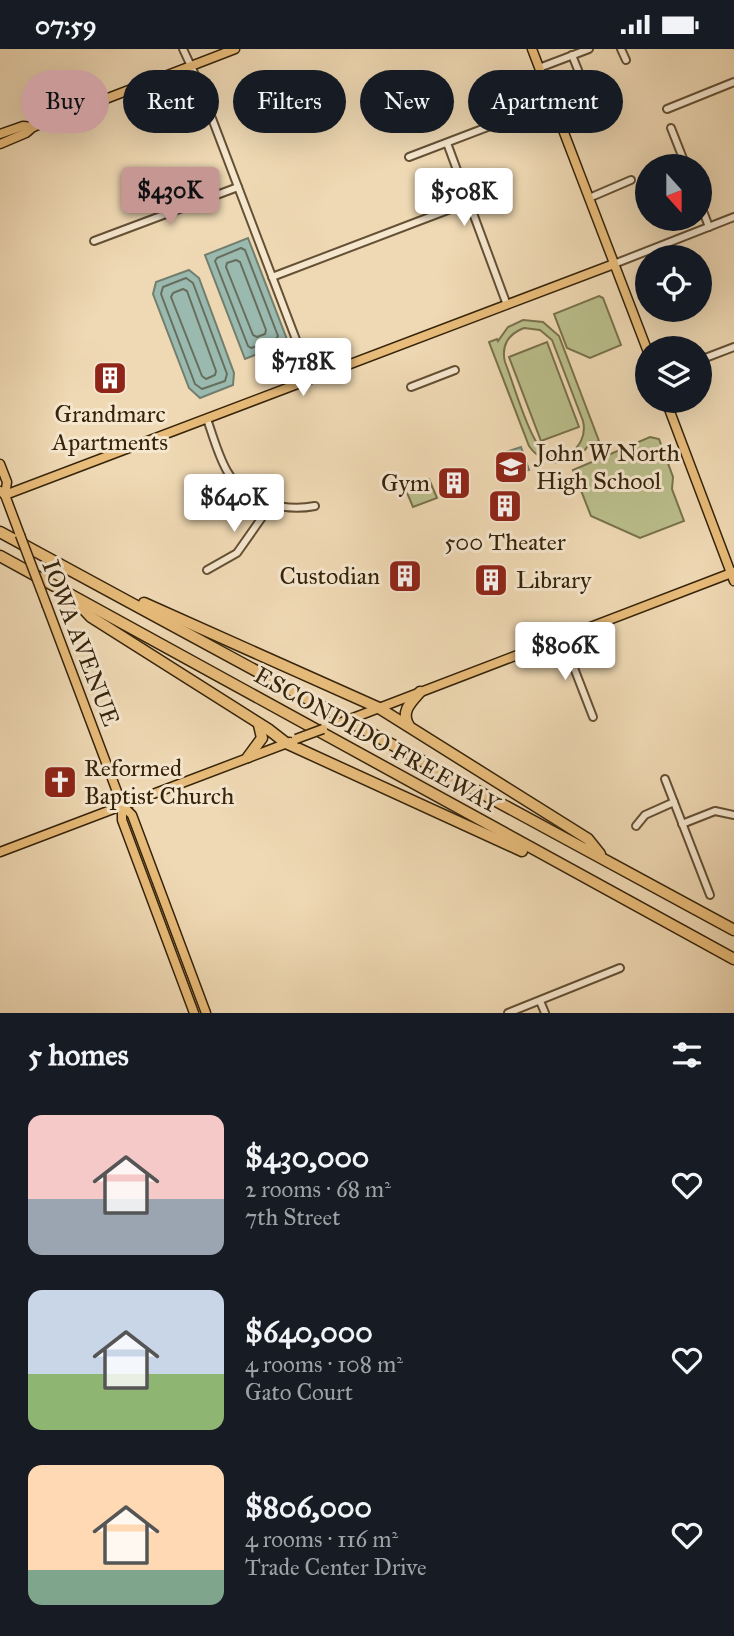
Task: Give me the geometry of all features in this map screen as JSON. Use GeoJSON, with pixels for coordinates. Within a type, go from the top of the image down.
{"type":"FeatureCollection","features":[{"type":"Feature","properties":{"kind":"highway","name":"ESCONDIDO FREEWAY"},"geometry":{"type":"LineString","coordinates":[[0,532],[734,930]]}},
{"type":"Feature","properties":{"kind":"highway","name":"ESCONDIDO FREEWAY"},"geometry":{"type":"LineString","coordinates":[[0,556],[734,959]]}},
{"type":"Feature","properties":{"kind":"highway"},"geometry":{"type":"LineString","coordinates":[[83,577],[409,726],[588,839],[605,860]]}},
{"type":"Feature","properties":{"kind":"highway"},"geometry":{"type":"LineString","coordinates":[[70,594],[91,617],[259,725],[596,884]]}},
{"type":"Feature","properties":{"kind":"highway"},"geometry":{"type":"LineString","coordinates":[[409,726],[405,721],[405,712],[420,692]]}},
{"type":"Feature","properties":{"kind":"highway"},"geometry":{"type":"LineString","coordinates":[[248,757],[262,739],[259,725]]}},
{"type":"Feature","properties":{"kind":"main road"},"geometry":{"type":"LineString","coordinates":[[109,98],[235,49]]}},
{"type":"Feature","properties":{"kind":"main road"},"geometry":{"type":"LineString","coordinates":[[531,49],[539,68]]}},
{"type":"Feature","properties":{"kind":"main road"},"geometry":{"type":"LineString","coordinates":[[0,134],[21,127]]}},
{"type":"Feature","properties":{"kind":"main road"},"geometry":{"type":"LineString","coordinates":[[0,144],[26,133]]}},
{"type":"Feature","properties":{"kind":"main road"},"geometry":{"type":"LineString","coordinates":[[565,133],[642,336]]}},
{"type":"Feature","properties":{"kind":"main road"},"geometry":{"type":"LineString","coordinates":[[2,494],[614,264]]}},
{"type":"Feature","properties":{"kind":"main road"},"geometry":{"type":"LineString","coordinates":[[0,852],[562,637],[733,575],[671,413]]}},
{"type":"Feature","properties":{"kind":"main road","name":"IOWA AVENUE"},"geometry":{"type":"LineString","coordinates":[[0,464],[7,482],[2,494],[122,805],[122,820],[194,1013]]}},
{"type":"Feature","properties":{"kind":"main road","name":"IOWA AVENUE"},"geometry":{"type":"LineString","coordinates":[[122,805],[132,815],[206,1013]]}},
{"type":"Feature","properties":{"kind":"street"},"geometry":{"type":"LineString","coordinates":[[183,49],[311,379]]}},
{"type":"Feature","properties":{"kind":"street"},"geometry":{"type":"LineString","coordinates":[[539,68],[589,49]]}},
{"type":"Feature","properties":{"kind":"street"},"geometry":{"type":"LineString","coordinates":[[621,49],[626,60]]}},
{"type":"Feature","properties":{"kind":"street"},"geometry":{"type":"LineString","coordinates":[[572,55],[578,70]]}},
{"type":"Feature","properties":{"kind":"street"},"geometry":{"type":"LineString","coordinates":[[667,109],[734,82]]}},
{"type":"Feature","properties":{"kind":"street"},"geometry":{"type":"LineString","coordinates":[[671,128],[681,154]]}},
{"type":"Feature","properties":{"kind":"street"},"geometry":{"type":"LineString","coordinates":[[409,157],[471,133]]}},
{"type":"Feature","properties":{"kind":"street"},"geometry":{"type":"LineString","coordinates":[[447,142],[507,305]]}},
{"type":"Feature","properties":{"kind":"street"},"geometry":{"type":"LineString","coordinates":[[589,198],[631,180]]}},
{"type":"Feature","properties":{"kind":"street"},"geometry":{"type":"LineString","coordinates":[[94,241],[238,187]]}},
{"type":"Feature","properties":{"kind":"street"},"geometry":{"type":"LineString","coordinates":[[272,277],[469,202]]}},
{"type":"Feature","properties":{"kind":"street"},"geometry":{"type":"LineString","coordinates":[[712,226],[734,217]]}},
{"type":"Feature","properties":{"kind":"street"},"geometry":{"type":"LineString","coordinates":[[614,264],[699,231]]}},
{"type":"Feature","properties":{"kind":"street"},"geometry":{"type":"LineString","coordinates":[[712,356],[734,347]]}},
{"type":"Feature","properties":{"kind":"street"},"geometry":{"type":"LineString","coordinates":[[411,387],[455,370]]}},
{"type":"Feature","properties":{"kind":"street"},"geometry":{"type":"LineString","coordinates":[[207,419],[230,476],[244,490],[270,506],[298,510],[315,506]]}},
{"type":"Feature","properties":{"kind":"street"},"geometry":{"type":"LineString","coordinates":[[207,570],[237,553],[270,506]]}},
{"type":"Feature","properties":{"kind":"street"},"geometry":{"type":"LineString","coordinates":[[562,637],[593,716]]}},
{"type":"Feature","properties":{"kind":"street"},"geometry":{"type":"LineString","coordinates":[[665,779],[710,895]]}},
{"type":"Feature","properties":{"kind":"street"},"geometry":{"type":"LineString","coordinates":[[636,826],[645,815],[674,802]]}},
{"type":"Feature","properties":{"kind":"street"},"geometry":{"type":"LineString","coordinates":[[682,824],[715,811],[734,815]]}},
{"type":"Feature","properties":{"kind":"street"},"geometry":{"type":"LineString","coordinates":[[508,1013],[620,968]]}},
{"type":"Feature","properties":{"kind":"street"},"geometry":{"type":"LineString","coordinates":[[540,1001],[544,1013]]}},
{"type":"Feature","properties":{"kind":"green space"},"geometry":{"type":"Polygon","coordinates":[[[599,296],[603,298],[621,345],[590,358],[567,348],[554,314],[599,296]]]}},
{"type":"Feature","properties":{"kind":"green space"},"geometry":{"type":"Polygon","coordinates":[[[523,320],[543,322],[559,336],[599,441],[592,444],[590,442],[584,451],[569,461],[561,463],[544,459],[529,446],[489,342],[498,341],[508,327],[523,320]],[[524,328],[514,334],[507,341],[504,356],[537,443],[544,451],[560,456],[576,448],[581,441],[583,421],[552,340],[540,330],[524,328]]]}},
{"type":"Feature","properties":{"kind":"green space"},"geometry":{"type":"Polygon","coordinates":[[[547,342],[579,427],[541,441],[509,357],[547,342]]]}},
{"type":"Feature","properties":{"kind":"green space"},"geometry":{"type":"Polygon","coordinates":[[[650,437],[659,439],[673,477],[672,489],[684,521],[640,538],[591,516],[573,470],[650,437]]]}},
{"type":"Feature","properties":{"kind":"green space"},"geometry":{"type":"Polygon","coordinates":[[[429,479],[437,498],[413,507],[405,488],[429,479]]]}},
{"type":"Feature","properties":{"kind":"water"},"geometry":{"type":"Polygon","coordinates":[[[248,238],[288,342],[245,359],[205,255],[248,238]]]}},
{"type":"Feature","properties":{"kind":"water"},"geometry":{"type":"Polygon","coordinates":[[[189,270],[199,278],[234,373],[233,385],[200,398],[189,388],[153,294],[156,282],[189,270]]]}},
{"type":"Feature","properties":{"kind":"water"},"geometry":{"type":"Polygon","coordinates":[[[521,447],[529,470],[512,476],[503,453],[521,447]]]}},
{"type":"Feature","properties":{"kind":"place","name":"Grandmarc Apartments"},"geometry":{"type":"Point","coordinates":[110,378]}},
{"type":"Feature","properties":{"kind":"place","name":"John W North High School"},"geometry":{"type":"Point","coordinates":[511,467]}},
{"type":"Feature","properties":{"kind":"place","name":"Gym"},"geometry":{"type":"Point","coordinates":[454,483]}},
{"type":"Feature","properties":{"kind":"place","name":"500 Theater"},"geometry":{"type":"Point","coordinates":[505,506]}},
{"type":"Feature","properties":{"kind":"place","name":"Custodian"},"geometry":{"type":"Point","coordinates":[405,576]}},
{"type":"Feature","properties":{"kind":"place","name":"Library"},"geometry":{"type":"Point","coordinates":[491,580]}},
{"type":"Feature","properties":{"kind":"place","name":"Reformed Baptist Church"},"geometry":{"type":"Point","coordinates":[60,782]}}]}
